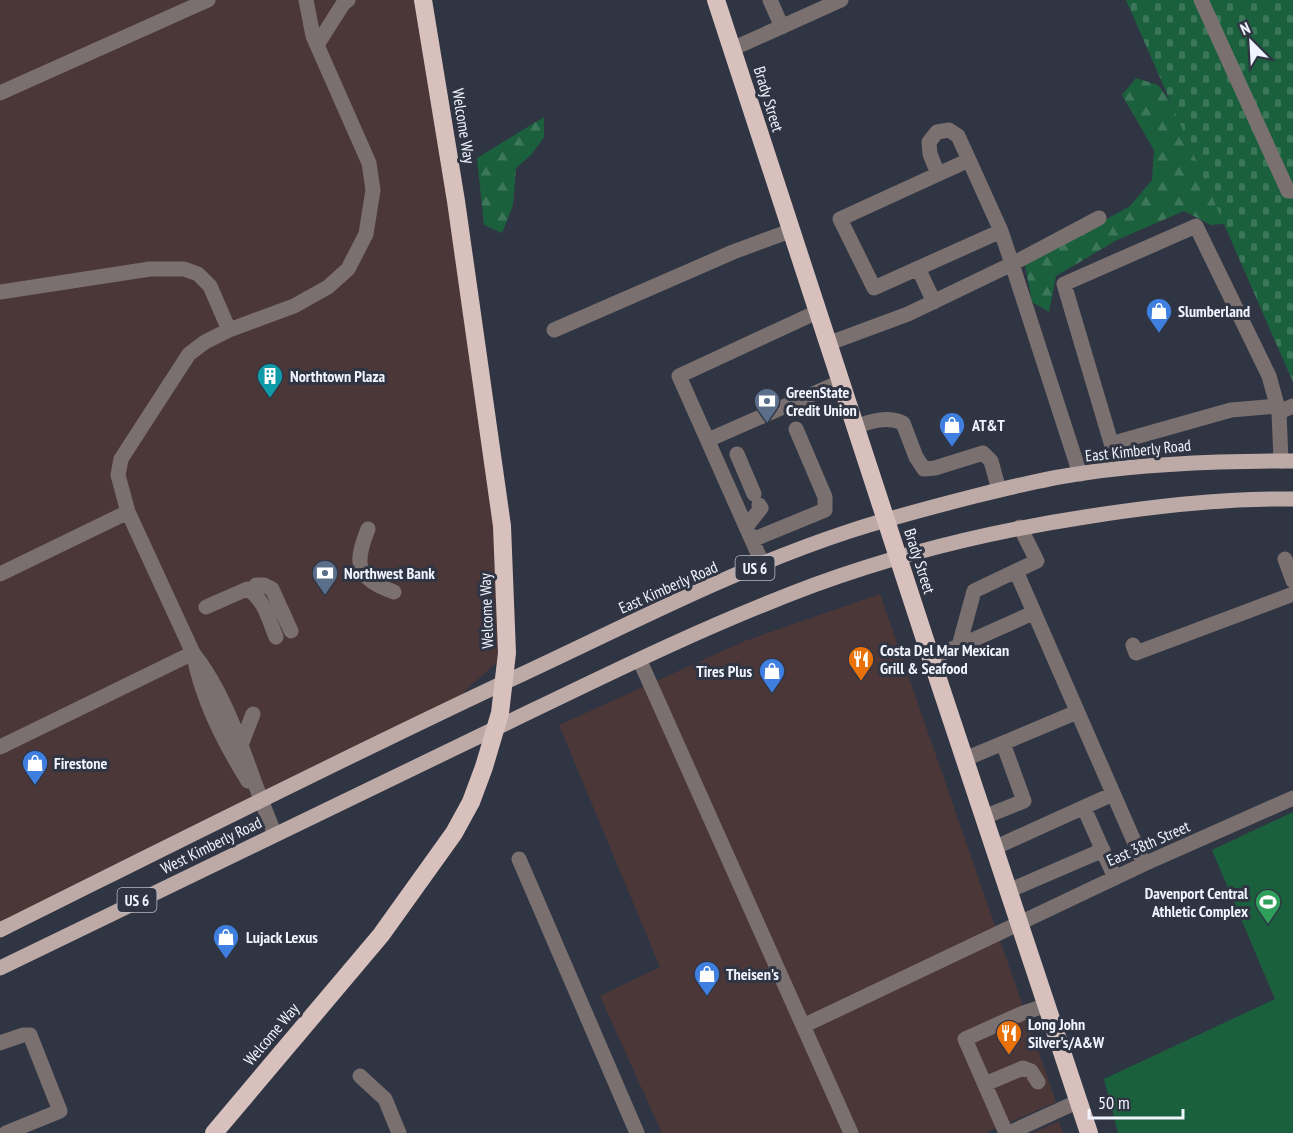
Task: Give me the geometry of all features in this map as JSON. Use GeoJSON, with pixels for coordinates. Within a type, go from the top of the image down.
{"type":"FeatureCollection","features":[{"type":"Feature","properties":{"kind":"highway","name":"Welcome Way"},"geometry":{"type":"LineString","coordinates":[[214,1133],[381,935],[426,875],[471,802],[500,712],[507,653],[502,526],[458,211],[423,0]]}},
{"type":"Feature","properties":{"kind":"highway","name":"Brady Street"},"geometry":{"type":"LineString","coordinates":[[716,0],[898,559],[1079,1101],[1086,1132]]}},
{"type":"Feature","properties":{"kind":"main road","name":"East Kimberly Road"},"geometry":{"type":"LineString","coordinates":[[261,801],[444,710],[681,600],[763,564],[837,536],[886,520],[999,490],[1080,474],[1143,465],[1200,461],[1287,461]]}},
{"type":"Feature","properties":{"kind":"main road","name":"US 6"},"geometry":{"type":"LineString","coordinates":[[275,834],[708,628],[814,585],[961,541],[1020,527],[1144,507],[1230,500],[1293,499]]}},
{"type":"Feature","properties":{"kind":"main road","name":"West Kimberly Road"},"geometry":{"type":"LineString","coordinates":[[0,930],[261,801]]}},
{"type":"Feature","properties":{"kind":"main road","name":"West Kimberly Road"},"geometry":{"type":"LineString","coordinates":[[0,968],[275,834]]}},
{"type":"Feature","properties":{"kind":"street"},"geometry":{"type":"LineString","coordinates":[[0,93],[208,0]]}},
{"type":"Feature","properties":{"kind":"street"},"geometry":{"type":"LineString","coordinates":[[275,834],[241,745],[208,672],[194,653],[128,512],[118,475],[121,459],[189,354],[205,342],[229,330],[294,306],[328,287],[348,269],[366,234],[373,190],[369,163],[313,36],[306,0]]}},
{"type":"Feature","properties":{"kind":"street"},"geometry":{"type":"LineString","coordinates":[[317,45],[343,3],[348,0]]}},
{"type":"Feature","properties":{"kind":"street"},"geometry":{"type":"LineString","coordinates":[[770,0],[782,27]]}},
{"type":"Feature","properties":{"kind":"street"},"geometry":{"type":"LineString","coordinates":[[732,49],[841,0]]}},
{"type":"Feature","properties":{"kind":"street"},"geometry":{"type":"LineString","coordinates":[[1202,0],[1287,191],[1293,192]]}},
{"type":"Feature","properties":{"kind":"street"},"geometry":{"type":"LineString","coordinates":[[938,174],[930,154],[929,142],[938,132],[949,130],[958,136],[1001,231],[1080,474]]}},
{"type":"Feature","properties":{"kind":"street"},"geometry":{"type":"LineString","coordinates":[[969,160],[840,219],[873,288],[1001,231]]}},
{"type":"Feature","properties":{"kind":"street"},"geometry":{"type":"LineString","coordinates":[[828,344],[934,302],[1099,218]]}},
{"type":"Feature","properties":{"kind":"street"},"geometry":{"type":"LineString","coordinates":[[1283,408],[1231,410],[1121,441],[1112,446],[1064,284],[1196,226],[1283,408],[1287,461]]}},
{"type":"Feature","properties":{"kind":"street"},"geometry":{"type":"LineString","coordinates":[[555,330],[733,252],[790,231]]}},
{"type":"Feature","properties":{"kind":"street"},"geometry":{"type":"LineString","coordinates":[[918,268],[934,302]]}},
{"type":"Feature","properties":{"kind":"street"},"geometry":{"type":"LineString","coordinates":[[0,292],[150,269],[184,269],[198,274],[210,286],[229,330]]}},
{"type":"Feature","properties":{"kind":"street"},"geometry":{"type":"LineString","coordinates":[[763,564],[679,376],[817,312]]}},
{"type":"Feature","properties":{"kind":"street"},"geometry":{"type":"LineString","coordinates":[[708,440],[840,382]]}},
{"type":"Feature","properties":{"kind":"street"},"geometry":{"type":"LineString","coordinates":[[855,427],[873,420],[895,419],[903,423],[916,457],[924,469],[935,468],[983,453],[991,461],[999,490]]}},
{"type":"Feature","properties":{"kind":"street"},"geometry":{"type":"LineString","coordinates":[[749,534],[825,510],[825,497],[796,429]]}},
{"type":"Feature","properties":{"kind":"street"},"geometry":{"type":"LineString","coordinates":[[737,454],[761,508],[749,534]]}},
{"type":"Feature","properties":{"kind":"street"},"geometry":{"type":"LineString","coordinates":[[0,574],[128,512]]}},
{"type":"Feature","properties":{"kind":"street"},"geometry":{"type":"LineString","coordinates":[[959,646],[974,591],[1037,561],[1020,527]]}},
{"type":"Feature","properties":{"kind":"street"},"geometry":{"type":"LineString","coordinates":[[368,529],[361,546],[359,562],[369,580],[394,592]]}},
{"type":"Feature","properties":{"kind":"street"},"geometry":{"type":"LineString","coordinates":[[1285,559],[1293,581]]}},
{"type":"Feature","properties":{"kind":"street"},"geometry":{"type":"LineString","coordinates":[[1016,571],[1144,864]]}},
{"type":"Feature","properties":{"kind":"street"},"geometry":{"type":"LineString","coordinates":[[206,607],[252,587],[272,590],[287,634],[266,594],[252,587]]}},
{"type":"Feature","properties":{"kind":"street"},"geometry":{"type":"LineString","coordinates":[[1133,645],[1136,652],[1293,594]]}},
{"type":"Feature","properties":{"kind":"street"},"geometry":{"type":"LineString","coordinates":[[931,658],[1033,613]]}},
{"type":"Feature","properties":{"kind":"street"},"geometry":{"type":"LineString","coordinates":[[0,747],[194,653]]}},
{"type":"Feature","properties":{"kind":"street"},"geometry":{"type":"LineString","coordinates":[[194,653],[198,677],[232,756],[261,801]]}},
{"type":"Feature","properties":{"kind":"street"},"geometry":{"type":"LineString","coordinates":[[640,661],[851,1133]]}},
{"type":"Feature","properties":{"kind":"street"},"geometry":{"type":"LineString","coordinates":[[965,759],[1077,712]]}},
{"type":"Feature","properties":{"kind":"street"},"geometry":{"type":"LineString","coordinates":[[241,745],[253,714]]}},
{"type":"Feature","properties":{"kind":"street"},"geometry":{"type":"LineString","coordinates":[[984,817],[1024,801],[1003,743]]}},
{"type":"Feature","properties":{"kind":"street"},"geometry":{"type":"LineString","coordinates":[[994,848],[1113,794]]}},
{"type":"Feature","properties":{"kind":"street","name":"East 38th Street"},"geometry":{"type":"LineString","coordinates":[[803,1026],[1144,864],[1293,798]]}},
{"type":"Feature","properties":{"kind":"street"},"geometry":{"type":"LineString","coordinates":[[1084,808],[1114,878]]}},
{"type":"Feature","properties":{"kind":"street"},"geometry":{"type":"LineString","coordinates":[[1008,891],[1103,850]]}},
{"type":"Feature","properties":{"kind":"street"},"geometry":{"type":"LineString","coordinates":[[519,859],[637,1133]]}},
{"type":"Feature","properties":{"kind":"street"},"geometry":{"type":"LineString","coordinates":[[1047,1005],[1023,1013],[965,1039],[1007,1133],[1038,1127],[1079,1101]]}},
{"type":"Feature","properties":{"kind":"street"},"geometry":{"type":"LineString","coordinates":[[0,1043],[23,1035],[30,1035],[60,1111],[6,1133]]}},
{"type":"Feature","properties":{"kind":"street"},"geometry":{"type":"LineString","coordinates":[[985,1084],[1023,1068],[1030,1071],[1038,1082]]}},
{"type":"Feature","properties":{"kind":"street"},"geometry":{"type":"LineString","coordinates":[[360,1076],[385,1099],[399,1133]]}},
{"type":"Feature","properties":{"kind":"shaded area"},"geometry":{"type":"Polygon","coordinates":[[[0,0],[423,0],[479,354],[507,653],[444,710],[0,930],[0,0]]]}},
{"type":"Feature","properties":{"kind":"shaded area"},"geometry":{"type":"Polygon","coordinates":[[[880,594],[1056,1102],[985,1133],[662,1133],[600,996],[660,967],[559,725],[745,641],[880,594]]]}},
{"type":"Feature","properties":{"kind":"shaded area"},"geometry":{"type":"Polygon","coordinates":[[[1059,1121],[1063,1133],[1033,1133],[1059,1121]]]}},
{"type":"Feature","properties":{"kind":"green space"},"geometry":{"type":"Polygon","coordinates":[[[1126,0],[1293,0],[1293,382],[1126,0]]]}},
{"type":"Feature","properties":{"kind":"green space"},"geometry":{"type":"Polygon","coordinates":[[[1136,78],[1158,85],[1205,148],[1245,222],[1211,225],[1184,211],[1117,240],[1056,276],[1049,312],[1032,302],[1025,265],[1130,206],[1152,180],[1154,150],[1122,95],[1136,78]]]}},
{"type":"Feature","properties":{"kind":"green space"},"geometry":{"type":"Polygon","coordinates":[[[544,117],[544,137],[532,154],[516,168],[513,205],[502,233],[484,225],[477,158],[544,117]]]}},
{"type":"Feature","properties":{"kind":"green space","name":"Davenport Central Athletic Complex"},"geometry":{"type":"Polygon","coordinates":[[[1293,812],[1293,1133],[1118,1133],[1104,1079],[1275,999],[1212,850],[1293,812]]]}},
{"type":"Feature","properties":{"kind":"place","name":"Slumberland"},"geometry":{"type":"Point","coordinates":[1159,334]}},
{"type":"Feature","properties":{"kind":"place","name":"Northtown Plaza"},"geometry":{"type":"Point","coordinates":[270,399]}},
{"type":"Feature","properties":{"kind":"place","name":"GreenState Credit Union"},"geometry":{"type":"Point","coordinates":[767,424]}},
{"type":"Feature","properties":{"kind":"place","name":"AT&T"},"geometry":{"type":"Point","coordinates":[952,448]}},
{"type":"Feature","properties":{"kind":"place","name":"Northwest Bank"},"geometry":{"type":"Point","coordinates":[325,596]}},
{"type":"Feature","properties":{"kind":"place","name":"Costa Del Mar Mexican Grill & Seafood"},"geometry":{"type":"Point","coordinates":[861,682]}},
{"type":"Feature","properties":{"kind":"place","name":"Tires Plus"},"geometry":{"type":"Point","coordinates":[772,694]}},
{"type":"Feature","properties":{"kind":"place","name":"Firestone"},"geometry":{"type":"Point","coordinates":[35,786]}},
{"type":"Feature","properties":{"kind":"place","name":"Davenport Central Athletic Complex"},"geometry":{"type":"Point","coordinates":[1268,925]}},
{"type":"Feature","properties":{"kind":"place","name":"Lujack Lexus"},"geometry":{"type":"Point","coordinates":[226,960]}},
{"type":"Feature","properties":{"kind":"place","name":"Theisen's"},"geometry":{"type":"Point","coordinates":[707,997]}},
{"type":"Feature","properties":{"kind":"place","name":"Long John Silver's/A&W"},"geometry":{"type":"Point","coordinates":[1009,1056]}}]}
